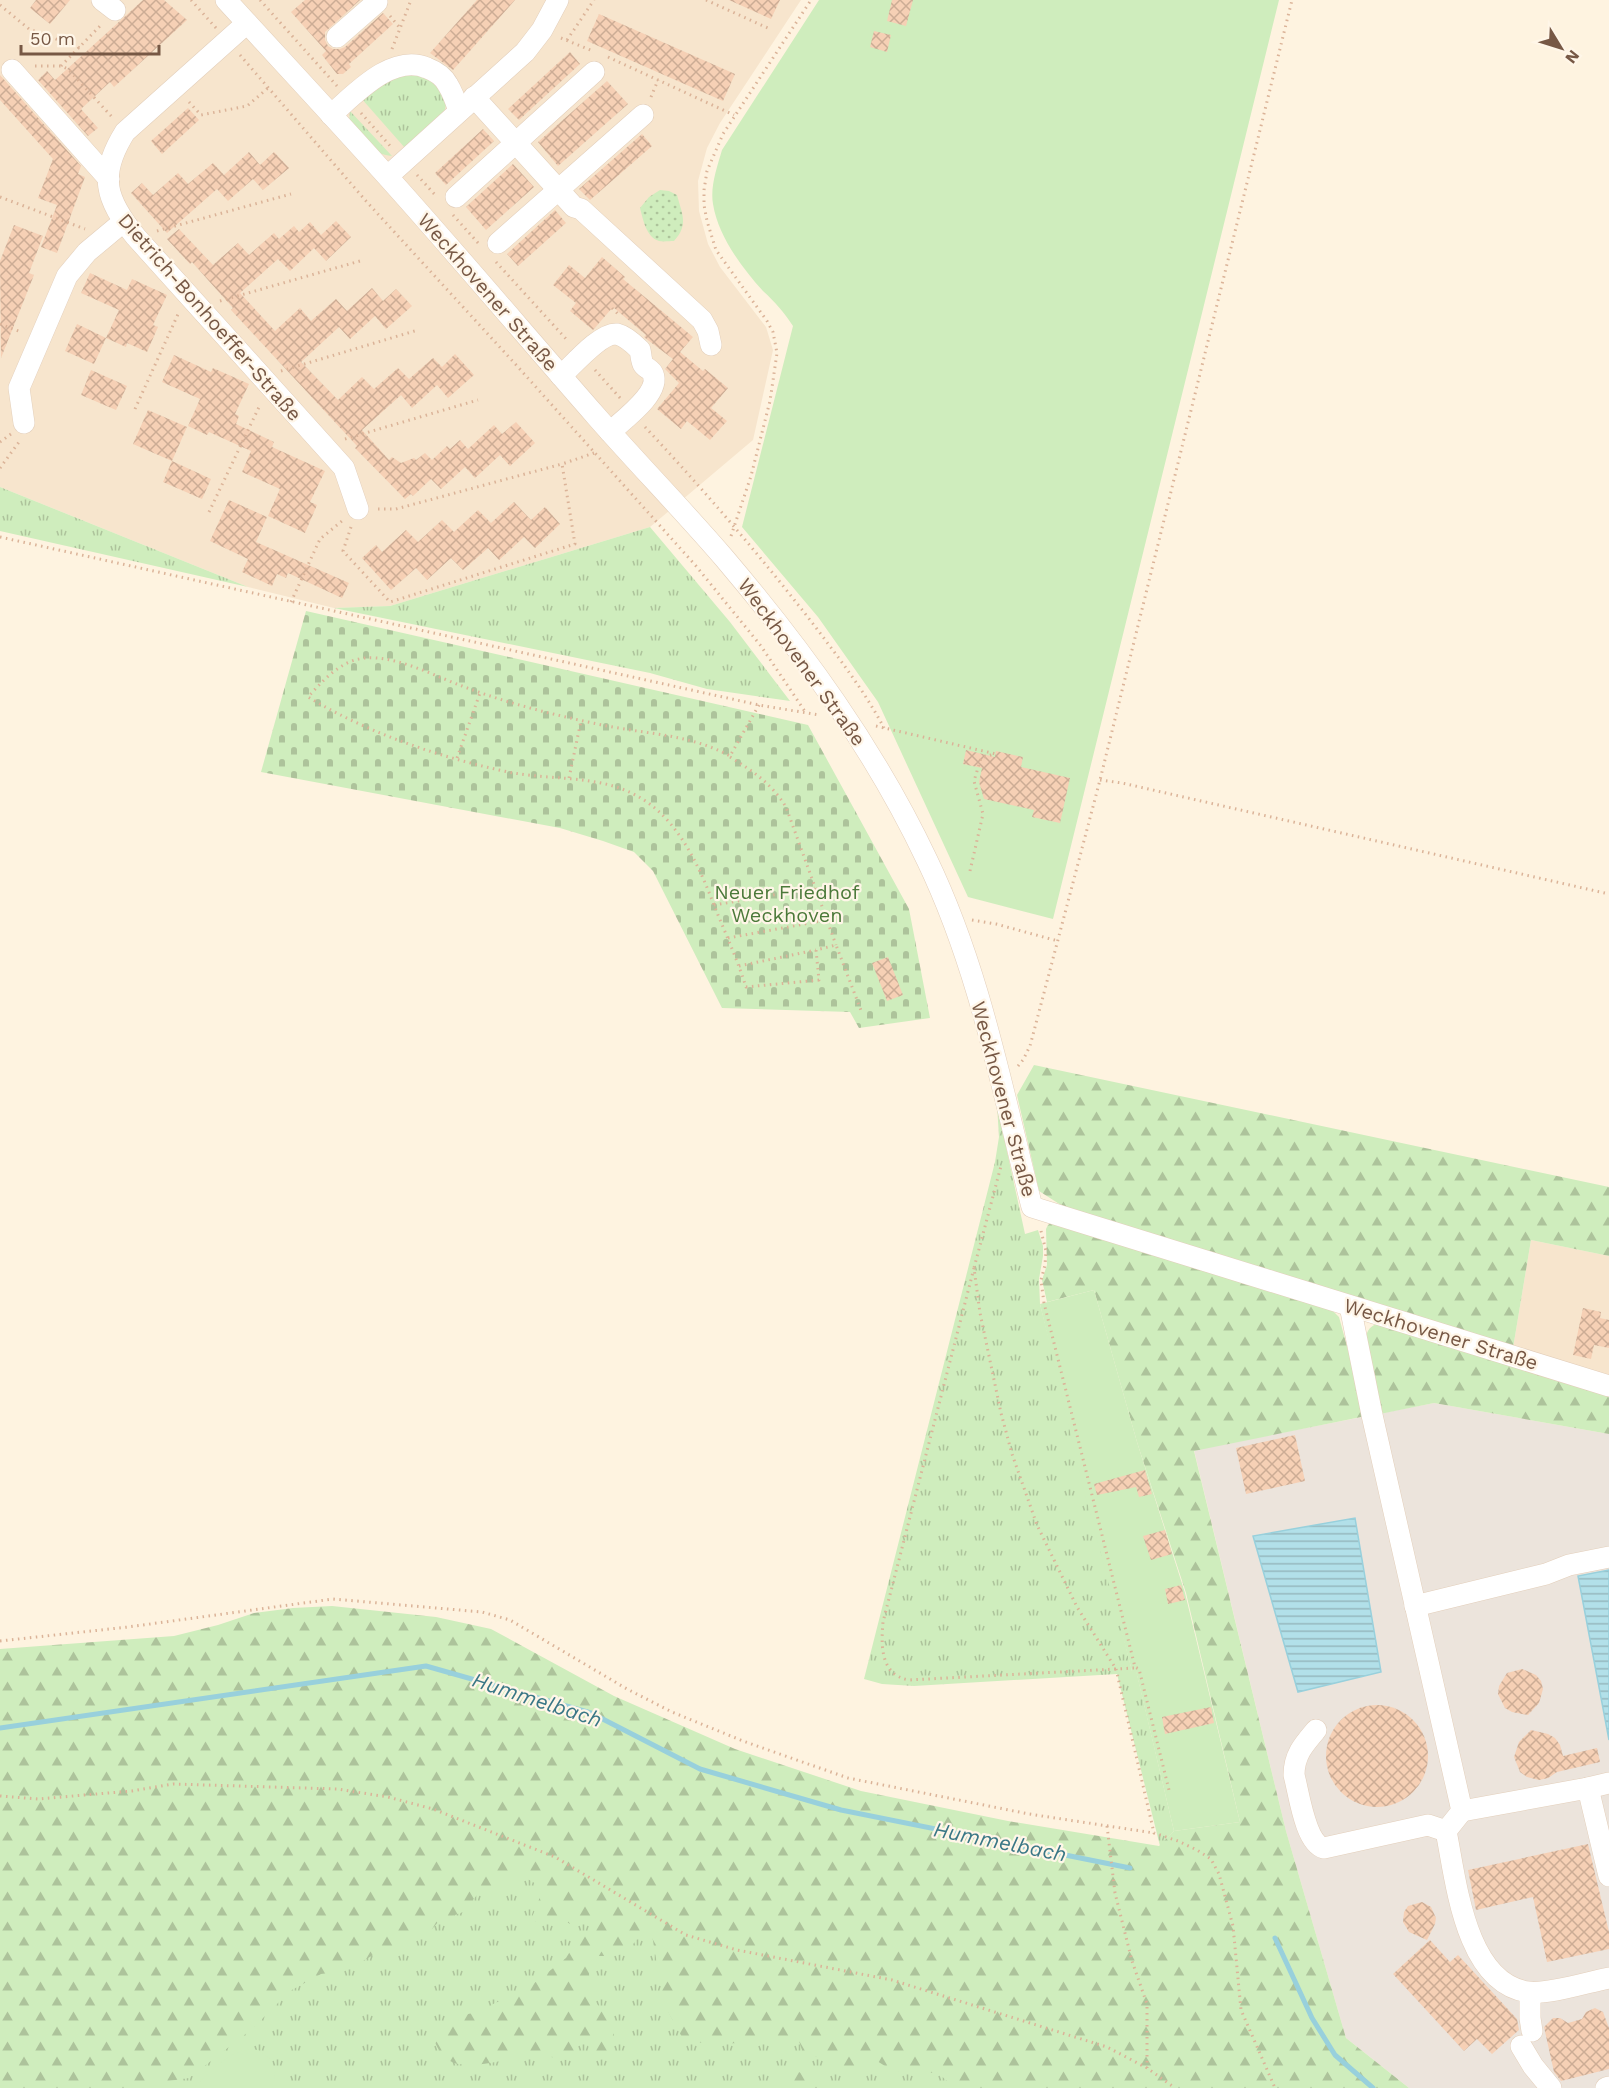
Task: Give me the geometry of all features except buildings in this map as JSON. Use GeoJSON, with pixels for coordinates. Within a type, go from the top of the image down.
{"type":"FeatureCollection","features":[{"type":"Feature","properties":{"kind":"street","name":"Weckhovener Straße"},"geometry":{"type":"LineString","coordinates":[[226,0],[388,176],[610,432],[723,557],[795,647],[848,719],[927,860],[951,916],[968,963],[1002,1078],[1032,1207],[1609,1386]]}},
{"type":"Feature","properties":{"kind":"street"},"geometry":{"type":"LineString","coordinates":[[388,176],[525,52],[542,30],[558,0]]}},
{"type":"Feature","properties":{"kind":"street"},"geometry":{"type":"LineString","coordinates":[[337,37],[376,2],[381,6]]}},
{"type":"Feature","properties":{"kind":"street","name":"Dietrich-Bonhoeffer-Straße"},"geometry":{"type":"LineString","coordinates":[[247,23],[125,132],[113,154],[109,179],[111,198],[130,229],[344,468],[358,508]]}},
{"type":"Feature","properties":{"kind":"street"},"geometry":{"type":"LineString","coordinates":[[332,115],[366,84],[396,67],[413,65],[431,70],[467,104],[516,143],[574,207],[590,216],[702,320],[708,331],[711,345]]}},
{"type":"Feature","properties":{"kind":"street"},"geometry":{"type":"LineString","coordinates":[[20,68],[109,179]]}},
{"type":"Feature","properties":{"kind":"street"},"geometry":{"type":"LineString","coordinates":[[456,197],[594,72]]}},
{"type":"Feature","properties":{"kind":"street"},"geometry":{"type":"LineString","coordinates":[[498,243],[643,115]]}},
{"type":"Feature","properties":{"kind":"street"},"geometry":{"type":"LineString","coordinates":[[24,423],[20,388],[62,286],[80,259],[105,237],[130,229]]}},
{"type":"Feature","properties":{"kind":"street"},"geometry":{"type":"LineString","coordinates":[[561,376],[604,337],[615,334],[640,350],[643,364],[652,372],[654,381],[652,390],[610,432]]}},
{"type":"Feature","properties":{"kind":"street"},"geometry":{"type":"LineString","coordinates":[[1350,1306],[1462,1811]]}},
{"type":"Feature","properties":{"kind":"street"},"geometry":{"type":"LineString","coordinates":[[1415,1606],[1609,1557]]}},
{"type":"Feature","properties":{"kind":"street"},"geometry":{"type":"LineString","coordinates":[[1316,1730],[1295,1758],[1294,1775],[1310,1835],[1319,1846],[1327,1848],[1428,1825],[1446,1831]]}},
{"type":"Feature","properties":{"kind":"street"},"geometry":{"type":"LineString","coordinates":[[1446,1831],[1462,1811],[1609,1783]]}},
{"type":"Feature","properties":{"kind":"street"},"geometry":{"type":"LineString","coordinates":[[1588,1788],[1609,1876]]}},
{"type":"Feature","properties":{"kind":"street"},"geometry":{"type":"LineString","coordinates":[[1446,1831],[1472,1942],[1481,1959],[1497,1976],[1507,1985],[1530,1993],[1609,1980]]}},
{"type":"Feature","properties":{"kind":"street"},"geometry":{"type":"LineString","coordinates":[[1530,1993],[1530,2018],[1526,2039],[1533,2066],[1551,2088]]}},
{"type":"Feature","properties":{"kind":"path"},"geometry":{"type":"LineString","coordinates":[[190,0],[373,209],[497,343],[696,566],[761,646],[806,713]]}},
{"type":"Feature","properties":{"kind":"path"},"geometry":{"type":"LineString","coordinates":[[381,74],[411,0]]}},
{"type":"Feature","properties":{"kind":"path"},"geometry":{"type":"LineString","coordinates":[[567,40],[594,0]]}},
{"type":"Feature","properties":{"kind":"path"},"geometry":{"type":"LineString","coordinates":[[706,0],[771,29]]}},
{"type":"Feature","properties":{"kind":"path"},"geometry":{"type":"LineString","coordinates":[[723,557],[761,438],[770,401],[777,353],[773,332],[767,321],[716,250],[704,205],[704,190],[710,162],[734,115],[811,0]]}},
{"type":"Feature","properties":{"kind":"path"},"geometry":{"type":"LineString","coordinates":[[1002,1078],[1014,1071],[1028,1053],[1100,780],[1292,0]]}},
{"type":"Feature","properties":{"kind":"path"},"geometry":{"type":"LineString","coordinates":[[0,5],[29,29],[80,48]]}},
{"type":"Feature","properties":{"kind":"path"},"geometry":{"type":"LineString","coordinates":[[61,66],[80,48],[109,5]]}},
{"type":"Feature","properties":{"kind":"path"},"geometry":{"type":"LineString","coordinates":[[381,6],[400,28]]}},
{"type":"Feature","properties":{"kind":"path"},"geometry":{"type":"LineString","coordinates":[[542,30],[734,115]]}},
{"type":"Feature","properties":{"kind":"path"},"geometry":{"type":"LineString","coordinates":[[20,68],[61,66],[68,69],[125,132]]}},
{"type":"Feature","properties":{"kind":"path"},"geometry":{"type":"LineString","coordinates":[[176,87],[201,115],[247,106],[268,88]]}},
{"type":"Feature","properties":{"kind":"path"},"geometry":{"type":"LineString","coordinates":[[130,229],[291,194]]}},
{"type":"Feature","properties":{"kind":"path"},"geometry":{"type":"LineString","coordinates":[[0,197],[105,237]]}},
{"type":"Feature","properties":{"kind":"path"},"geometry":{"type":"LineString","coordinates":[[135,409],[193,301],[360,261]]}},
{"type":"Feature","properties":{"kind":"path"},"geometry":{"type":"LineString","coordinates":[[612,308],[618,314]]}},
{"type":"Feature","properties":{"kind":"path"},"geometry":{"type":"LineString","coordinates":[[209,512],[265,381],[418,330]]}},
{"type":"Feature","properties":{"kind":"path"},"geometry":{"type":"LineString","coordinates":[[323,445],[478,400]]}},
{"type":"Feature","properties":{"kind":"path"},"geometry":{"type":"LineString","coordinates":[[0,468],[16,447],[22,435],[24,423]]}},
{"type":"Feature","properties":{"kind":"path"},"geometry":{"type":"LineString","coordinates":[[291,602],[320,538],[358,508],[396,508],[562,464],[594,453]]}},
{"type":"Feature","properties":{"kind":"path"},"geometry":{"type":"LineString","coordinates":[[358,508],[343,550],[390,602],[575,544],[562,464]]}},
{"type":"Feature","properties":{"kind":"path"},"geometry":{"type":"LineString","coordinates":[[0,537],[759,705],[848,719],[996,754],[981,758],[974,781],[983,814],[970,871]]}},
{"type":"Feature","properties":{"kind":"path"},"geometry":{"type":"LineString","coordinates":[[816,950],[819,980],[746,987],[692,852],[668,822],[650,805],[628,791],[597,781],[500,771],[415,746],[329,710],[308,697],[337,668],[355,659],[376,658],[399,663],[480,693],[560,717],[676,737],[713,747],[729,756],[765,781],[786,807],[862,1013]]}},
{"type":"Feature","properties":{"kind":"path"},"geometry":{"type":"LineString","coordinates":[[457,758],[480,693]]}},
{"type":"Feature","properties":{"kind":"path"},"geometry":{"type":"LineString","coordinates":[[729,756],[759,705]]}},
{"type":"Feature","properties":{"kind":"path"},"geometry":{"type":"LineString","coordinates":[[569,778],[581,721]]}},
{"type":"Feature","properties":{"kind":"path"},"geometry":{"type":"LineString","coordinates":[[1100,780],[1122,783],[1609,894]]}},
{"type":"Feature","properties":{"kind":"path"},"geometry":{"type":"LineString","coordinates":[[714,905],[815,888]]}},
{"type":"Feature","properties":{"kind":"path"},"geometry":{"type":"LineString","coordinates":[[951,916],[996,924],[1058,941]]}},
{"type":"Feature","properties":{"kind":"path"},"geometry":{"type":"LineString","coordinates":[[728,938],[826,920]]}},
{"type":"Feature","properties":{"kind":"path"},"geometry":{"type":"LineString","coordinates":[[739,966],[836,945]]}},
{"type":"Feature","properties":{"kind":"path"},"geometry":{"type":"LineString","coordinates":[[1015,1138],[1002,1162],[883,1622],[882,1640],[885,1662],[896,1675],[909,1680],[1135,1667]]}},
{"type":"Feature","properties":{"kind":"path"},"geometry":{"type":"LineString","coordinates":[[1032,1207],[1046,1251],[1041,1280],[1044,1303],[1135,1667],[1139,1670],[1170,1794]]}},
{"type":"Feature","properties":{"kind":"path"},"geometry":{"type":"LineString","coordinates":[[974,1268],[980,1313],[1001,1413],[1024,1490],[1037,1525],[1077,1607],[1116,1669],[1154,1833]]}},
{"type":"Feature","properties":{"kind":"path"},"geometry":{"type":"LineString","coordinates":[[0,1641],[128,1627],[333,1599],[482,1612],[510,1620],[627,1689],[672,1712],[743,1741],[848,1778],[1029,1814],[1154,1833],[1178,1841],[1211,1859],[1219,1874],[1233,1926],[1241,2010],[1275,2088]]}},
{"type":"Feature","properties":{"kind":"path"},"geometry":{"type":"LineString","coordinates":[[0,1796],[38,1799],[132,1791],[173,1784],[337,1789],[388,1797],[433,1809],[555,1857],[686,1935],[737,1950],[892,1980],[1107,2047],[1147,2068],[1175,2088]]}},
{"type":"Feature","properties":{"kind":"path"},"geometry":{"type":"LineString","coordinates":[[1107,1826],[1115,1893],[1132,1961],[1147,2004],[1147,2068]]}},
{"type":"Feature","properties":{"kind":"shaded area"},"geometry":{"type":"Polygon","coordinates":[[[0,0],[801,0],[720,123],[707,148],[698,181],[699,211],[708,244],[720,267],[766,327],[773,350],[753,440],[650,527],[390,606],[334,608],[248,587],[0,487],[0,0]]]}},
{"type":"Feature","properties":{"kind":"shaded area"},"geometry":{"type":"Polygon","coordinates":[[[1531,1240],[1609,1256],[1609,1377],[1513,1348],[1531,1240]]]}},
{"type":"Feature","properties":{"kind":"shaded area"},"geometry":{"type":"Polygon","coordinates":[[[1434,1403],[1609,1434],[1609,2088],[1409,2088],[1346,2038],[1286,1831],[1194,1450],[1434,1403]]]}},
{"type":"Feature","properties":{"kind":"green space"},"geometry":{"type":"Polygon","coordinates":[[[819,0],[1279,0],[1053,919],[968,897],[878,702],[818,617],[742,527],[793,326],[747,272],[725,240],[713,204],[713,184],[722,150],[819,0]]]}},
{"type":"Feature","properties":{"kind":"green space"},"geometry":{"type":"Polygon","coordinates":[[[402,72],[432,75],[447,101],[444,113],[405,148],[361,98],[402,72]]]}},
{"type":"Feature","properties":{"kind":"green space"},"geometry":{"type":"Polygon","coordinates":[[[350,111],[392,156],[373,149],[363,139],[349,123],[350,111]]]}},
{"type":"Feature","properties":{"kind":"green space"},"geometry":{"type":"Polygon","coordinates":[[[660,190],[677,195],[681,208],[682,230],[674,241],[661,241],[651,236],[642,217],[640,208],[649,197],[660,190]]]}},
{"type":"Feature","properties":{"kind":"green space"},"geometry":{"type":"Polygon","coordinates":[[[0,487],[248,587],[0,531],[0,487]]]}},
{"type":"Feature","properties":{"kind":"green space"},"geometry":{"type":"Polygon","coordinates":[[[650,527],[730,622],[790,701],[707,689],[650,673],[334,608],[390,606],[650,527]]]}},
{"type":"Feature","properties":{"kind":"green space","name":"Neuer Friedhof Weckhoven"},"geometry":{"type":"Polygon","coordinates":[[[306,611],[808,725],[909,909],[930,1018],[859,1028],[850,1012],[722,1008],[653,871],[634,852],[560,828],[261,772],[306,611]]]}},
{"type":"Feature","properties":{"kind":"green space"},"geometry":{"type":"Polygon","coordinates":[[[1034,1065],[1609,1187],[1609,1256],[1531,1240],[1513,1348],[1064,1207],[1039,1191],[1017,1095],[1034,1065]]]}},
{"type":"Feature","properties":{"kind":"green space"},"geometry":{"type":"Polygon","coordinates":[[[997,1105],[1025,1234],[1038,1230],[1043,1246],[1039,1279],[1040,1304],[1132,1671],[1136,1670],[1174,1831],[1160,1846],[1117,1674],[914,1686],[882,1684],[864,1679],[995,1162],[999,1137],[997,1105]]]}},
{"type":"Feature","properties":{"kind":"green space"},"geometry":{"type":"Polygon","coordinates":[[[1051,1223],[1332,1310],[1339,1317],[1366,1416],[1194,1451],[1286,1831],[1346,2038],[1409,2088],[1037,2088],[1018,2083],[985,2088],[955,2088],[938,2073],[893,2071],[877,2061],[848,2073],[837,2070],[831,2058],[804,2056],[798,2038],[712,2045],[683,2039],[664,2004],[652,1935],[641,1933],[624,1953],[614,1956],[598,1956],[589,1972],[590,1995],[614,2026],[614,2039],[603,2059],[598,2060],[591,2054],[586,2039],[579,2040],[577,2055],[566,2060],[521,2051],[509,2058],[490,2063],[469,2065],[454,2063],[443,2055],[432,2035],[458,2016],[488,2010],[491,2005],[528,1988],[566,1958],[579,1937],[593,1929],[590,1923],[570,1924],[559,1917],[539,1923],[531,1920],[540,1897],[538,1885],[519,1874],[497,1890],[477,1895],[463,1912],[439,1921],[432,1929],[417,1932],[409,1948],[382,1950],[336,1972],[321,1974],[290,1991],[252,2029],[189,2078],[141,2085],[139,2088],[0,2088],[0,1649],[174,1636],[254,1613],[293,1608],[332,1606],[436,1617],[491,1629],[614,1696],[735,1749],[861,1791],[1008,1821],[1159,1846],[1174,1831],[1240,1822],[1186,1593],[1137,1442],[1094,1290],[1047,1302],[1042,1280],[1047,1265],[1046,1229],[1051,1223]]]}},
{"type":"Feature","properties":{"kind":"green space"},"geometry":{"type":"Polygon","coordinates":[[[1094,1290],[1137,1442],[1185,1593],[1240,1822],[1174,1831],[1136,1671],[1132,1671],[1083,1487],[1040,1304],[1094,1290]]]}},
{"type":"Feature","properties":{"kind":"green space"},"geometry":{"type":"Polygon","coordinates":[[[1382,1322],[1609,1392],[1609,1434],[1434,1403],[1380,1414],[1368,1361],[1366,1340],[1370,1329],[1382,1322]]]}},
{"type":"Feature","properties":{"kind":"green space"},"geometry":{"type":"Polygon","coordinates":[[[0,1776],[404,1782],[1188,2088],[0,2088],[0,1776]]]}},
{"type":"Feature","properties":{"kind":"green space"},"geometry":{"type":"Polygon","coordinates":[[[248,2049],[258,2050],[272,2060],[275,2077],[272,2088],[193,2088],[232,2055],[248,2049]]]}},
{"type":"Feature","properties":{"kind":"green space"},"geometry":{"type":"Polygon","coordinates":[[[799,2072],[805,2075],[812,2086],[821,2087],[836,2082],[848,2088],[791,2088],[793,2085],[790,2075],[799,2072]]]}},
{"type":"Feature","properties":{"kind":"water"},"geometry":{"type":"Polygon","coordinates":[[[1355,1518],[1381,1672],[1298,1692],[1253,1536],[1355,1518]]]}},
{"type":"Feature","properties":{"kind":"water"},"geometry":{"type":"Polygon","coordinates":[[[1609,1570],[1609,1740],[1578,1576],[1609,1570]]]}},
{"type":"Feature","properties":{"kind":"waterway","name":"Hummelbach"},"geometry":{"type":"LineString","coordinates":[[0,1728],[426,1666],[591,1713],[700,1769],[841,1810],[1130,1868]]}},
{"type":"Feature","properties":{"kind":"waterway","name":"Hummelbach"},"geometry":{"type":"LineString","coordinates":[[1275,1938],[1312,2018],[1335,2055],[1373,2088]]}}]}
